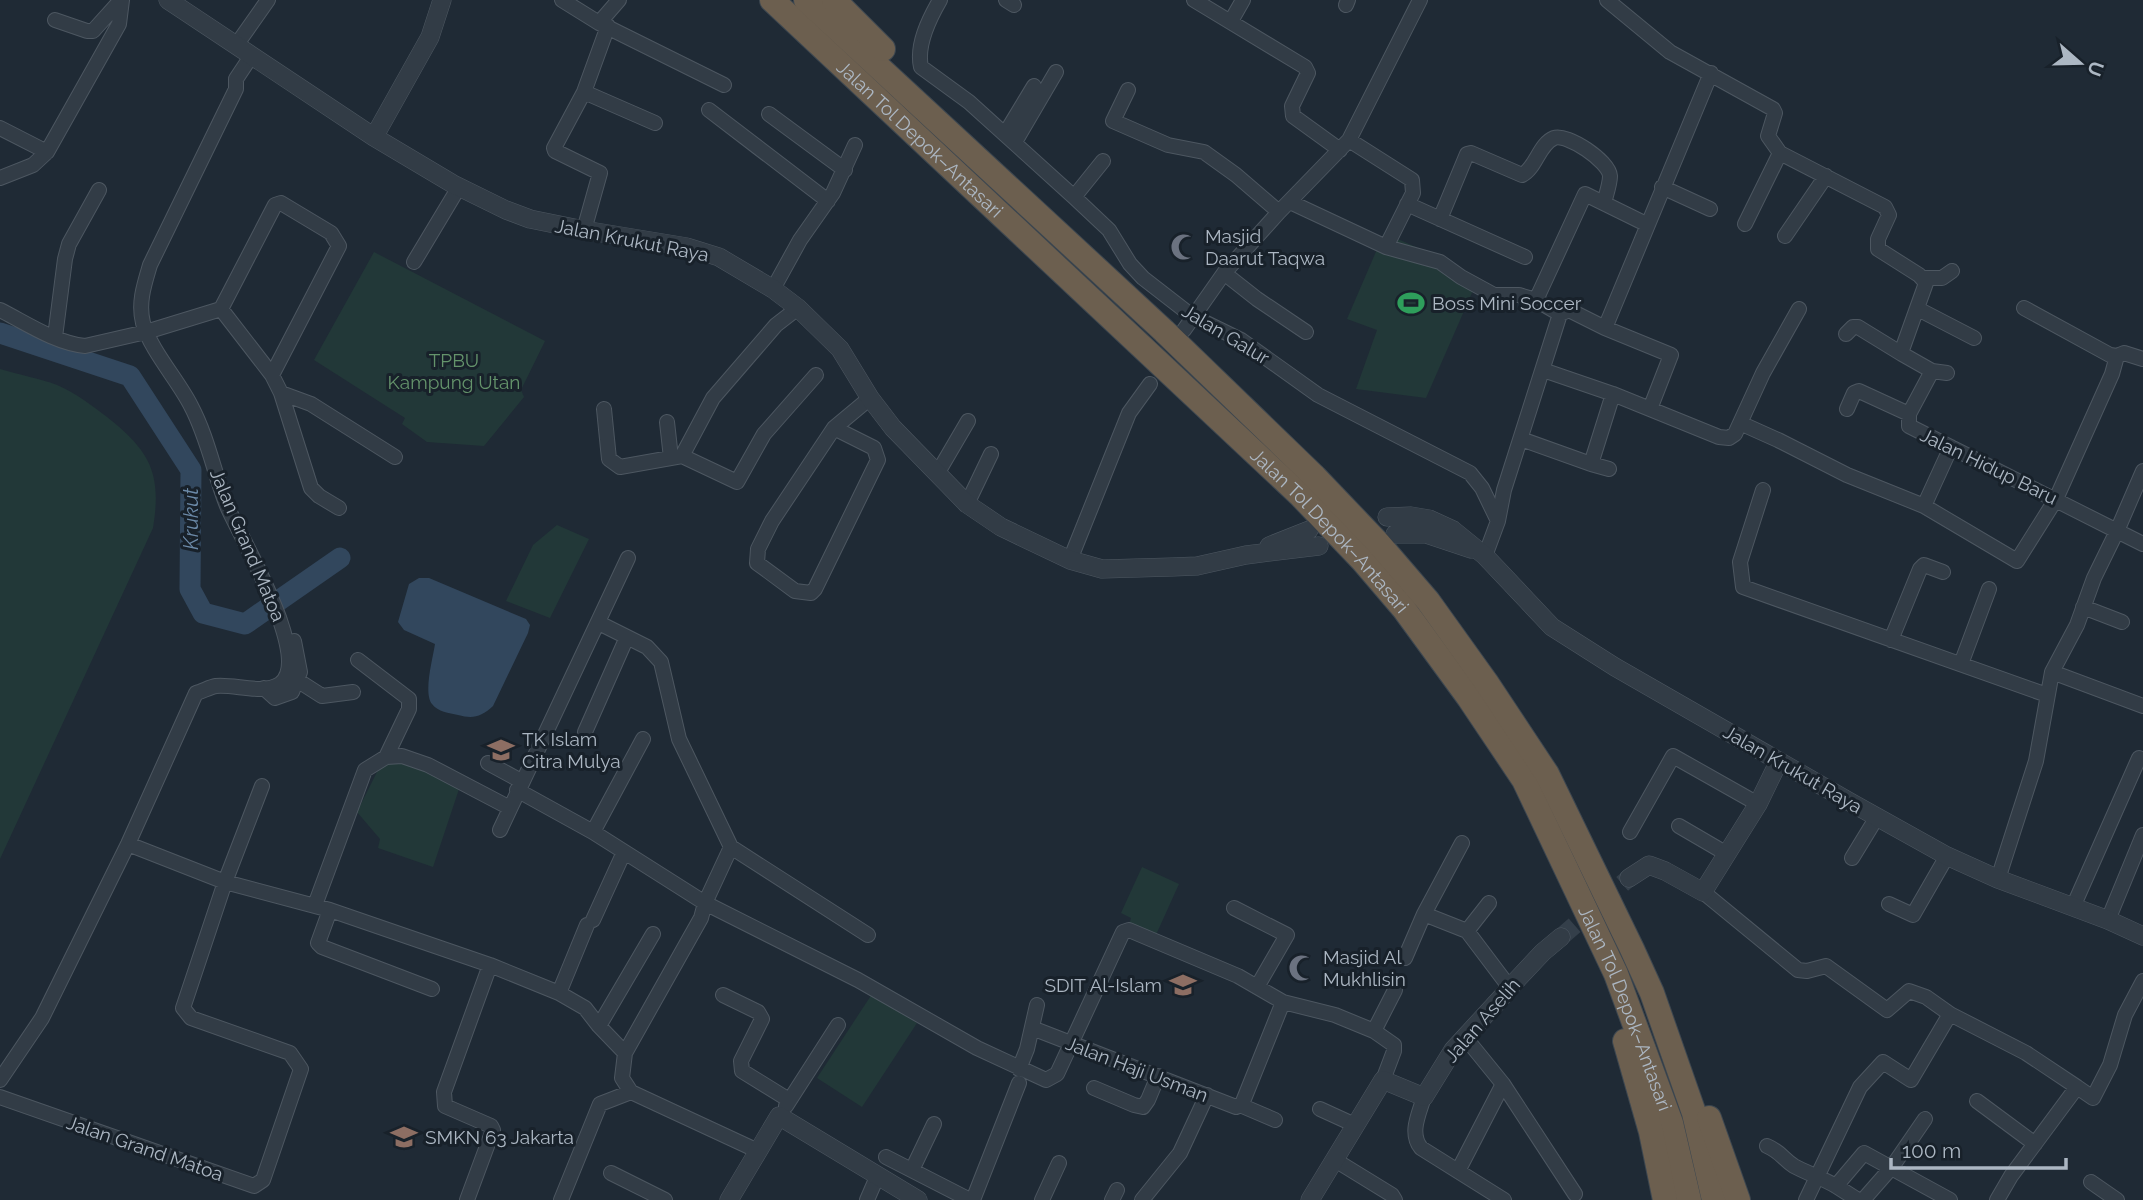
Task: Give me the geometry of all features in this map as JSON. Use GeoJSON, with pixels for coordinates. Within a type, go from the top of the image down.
{"type":"FeatureCollection","features":[{"type":"Feature","properties":{"kind":"highway","name":"Jalan Tol Depok–Antasari"},"geometry":{"type":"LineString","coordinates":[[772,0],[1300,495],[1363,561],[1404,610],[1469,698],[1524,780],[1616,974],[1671,1123],[1689,1200]]}},
{"type":"Feature","properties":{"kind":"highway","name":"Jalan Tol Depok–Antasari"},"geometry":{"type":"LineString","coordinates":[[806,0],[1164,331],[1315,477],[1379,544],[1428,601],[1547,774],[1652,993],[1694,1113],[1714,1200]]}},
{"type":"Feature","properties":{"kind":"highway"},"geometry":{"type":"LineString","coordinates":[[834,0],[884,51],[957,141]]}},
{"type":"Feature","properties":{"kind":"highway"},"geometry":{"type":"LineString","coordinates":[[1616,974],[1620,1022],[1650,1132],[1665,1200]]}},
{"type":"Feature","properties":{"kind":"highway"},"geometry":{"type":"LineString","coordinates":[[1652,993],[1694,1079],[1738,1200]]}},
{"type":"Feature","properties":{"kind":"street"},"geometry":{"type":"LineString","coordinates":[[55,20],[93,31],[121,0]]}},
{"type":"Feature","properties":{"kind":"street"},"geometry":{"type":"LineString","coordinates":[[0,178],[33,165],[47,152],[119,24],[121,0]]}},
{"type":"Feature","properties":{"kind":"street","name":"Jalan Krukut Raya"},"geometry":{"type":"LineString","coordinates":[[169,0],[374,137],[459,187],[506,210],[530,219],[687,247],[719,257],[773,289],[798,308],[840,349],[870,398],[893,428],[967,504],[1002,527],[1070,560],[1102,569],[1197,566],[1246,555],[1319,546]]}},
{"type":"Feature","properties":{"kind":"street"},"geometry":{"type":"LineString","coordinates":[[237,44],[268,0]]}},
{"type":"Feature","properties":{"kind":"street"},"geometry":{"type":"LineString","coordinates":[[374,137],[430,37],[442,0]]}},
{"type":"Feature","properties":{"kind":"street"},"geometry":{"type":"LineString","coordinates":[[562,0],[604,25],[724,85]]}},
{"type":"Feature","properties":{"kind":"street"},"geometry":{"type":"LineString","coordinates":[[584,230],[600,173],[555,151],[554,148],[584,92],[604,25],[619,0]]}},
{"type":"Feature","properties":{"kind":"street","name":"Jalan Galur"},"geometry":{"type":"LineString","coordinates":[[940,0],[918,53],[921,67],[969,102],[1109,230],[1130,264],[1143,278],[1192,316],[1241,340],[1318,396],[1470,473],[1482,488],[1499,522]]}},
{"type":"Feature","properties":{"kind":"street"},"geometry":{"type":"LineString","coordinates":[[1194,0],[1305,67],[1308,73],[1292,106],[1293,116],[1412,180],[1413,193],[1386,247]]}},
{"type":"Feature","properties":{"kind":"street"},"geometry":{"type":"LineString","coordinates":[[1231,21],[1243,0]]}},
{"type":"Feature","properties":{"kind":"street"},"geometry":{"type":"LineString","coordinates":[[1184,330],[1224,272],[1345,145],[1420,0]]}},
{"type":"Feature","properties":{"kind":"street"},"geometry":{"type":"LineString","coordinates":[[1607,0],[1670,52],[1775,111],[1768,136],[1780,153],[1885,207],[1889,215],[1878,239],[1878,249],[1924,278],[1942,278],[1952,271]]}},
{"type":"Feature","properties":{"kind":"street","name":"Jalan Grand Matoa"},"geometry":{"type":"LineString","coordinates":[[256,58],[236,79],[236,89],[150,265],[141,308],[146,332],[200,422],[228,508],[282,622],[288,656],[287,673],[280,684],[264,688]]}},
{"type":"Feature","properties":{"kind":"street"},"geometry":{"type":"LineString","coordinates":[[1010,138],[1056,72]]}},
{"type":"Feature","properties":{"kind":"street"},"geometry":{"type":"LineString","coordinates":[[1605,328],[1711,73]]}},
{"type":"Feature","properties":{"kind":"street"},"geometry":{"type":"LineString","coordinates":[[1010,138],[1034,86]]}},
{"type":"Feature","properties":{"kind":"street"},"geometry":{"type":"LineString","coordinates":[[1128,90],[1113,121],[1168,145],[1204,152],[1284,207],[1386,247],[1440,262],[1494,295],[1516,295],[1535,300],[1560,314]]}},
{"type":"Feature","properties":{"kind":"street"},"geometry":{"type":"LineString","coordinates":[[584,92],[655,123]]}},
{"type":"Feature","properties":{"kind":"street"},"geometry":{"type":"LineString","coordinates":[[709,110],[828,201]]}},
{"type":"Feature","properties":{"kind":"street"},"geometry":{"type":"LineString","coordinates":[[769,114],[845,170]]}},
{"type":"Feature","properties":{"kind":"street"},"geometry":{"type":"LineString","coordinates":[[0,128],[47,152]]}},
{"type":"Feature","properties":{"kind":"street"},"geometry":{"type":"LineString","coordinates":[[1440,219],[1467,155],[1471,153],[1518,174],[1525,174],[1549,142],[1556,137],[1564,138],[1605,164],[1610,177],[1604,203]]}},
{"type":"Feature","properties":{"kind":"street"},"geometry":{"type":"LineString","coordinates":[[773,289],[800,240],[828,201],[855,145]]}},
{"type":"Feature","properties":{"kind":"street"},"geometry":{"type":"LineString","coordinates":[[1745,225],[1780,153]]}},
{"type":"Feature","properties":{"kind":"street"},"geometry":{"type":"LineString","coordinates":[[1074,197],[1103,161]]}},
{"type":"Feature","properties":{"kind":"street"},"geometry":{"type":"LineString","coordinates":[[1785,236],[1826,176]]}},
{"type":"Feature","properties":{"kind":"street"},"geometry":{"type":"LineString","coordinates":[[414,262],[459,187]]}},
{"type":"Feature","properties":{"kind":"street"},"geometry":{"type":"LineString","coordinates":[[1662,187],[1710,209]]}},
{"type":"Feature","properties":{"kind":"street"},"geometry":{"type":"LineString","coordinates":[[55,337],[69,244],[99,190]]}},
{"type":"Feature","properties":{"kind":"street"},"geometry":{"type":"LineString","coordinates":[[1535,300],[1583,195],[1587,193],[1646,224]]}},
{"type":"Feature","properties":{"kind":"street"},"geometry":{"type":"LineString","coordinates":[[0,310],[55,337],[85,346],[146,332],[221,309],[275,205],[281,203],[331,233],[339,246],[272,375]]}},
{"type":"Feature","properties":{"kind":"street"},"geometry":{"type":"LineString","coordinates":[[1407,204],[1525,257]]}},
{"type":"Feature","properties":{"kind":"street"},"geometry":{"type":"LineString","coordinates":[[1224,272],[1257,299],[1306,332]]}},
{"type":"Feature","properties":{"kind":"street"},"geometry":{"type":"LineString","coordinates":[[1902,354],[1926,288],[1924,278]]}},
{"type":"Feature","properties":{"kind":"street"},"geometry":{"type":"LineString","coordinates":[[676,457],[713,398],[776,325],[798,308]]}},
{"type":"Feature","properties":{"kind":"street"},"geometry":{"type":"LineString","coordinates":[[2024,308],[2116,356],[2124,353],[2143,359]]}},
{"type":"Feature","properties":{"kind":"street"},"geometry":{"type":"LineString","coordinates":[[221,309],[272,375],[281,393],[311,488],[339,508]]}},
{"type":"Feature","properties":{"kind":"street"},"geometry":{"type":"LineString","coordinates":[[1544,370],[1724,438],[1733,437],[1763,373],[1799,309]]}},
{"type":"Feature","properties":{"kind":"street"},"geometry":{"type":"LineString","coordinates":[[1918,309],[1974,338]]}},
{"type":"Feature","properties":{"kind":"street"},"geometry":{"type":"LineString","coordinates":[[1560,314],[1569,310],[1671,355],[1650,409]]}},
{"type":"Feature","properties":{"kind":"street"},"geometry":{"type":"LineString","coordinates":[[1480,553],[1499,522],[1504,491],[1560,314]]}},
{"type":"Feature","properties":{"kind":"street"},"geometry":{"type":"LineString","coordinates":[[1846,334],[1853,327],[1858,327],[1932,371],[1947,373]]}},
{"type":"Feature","properties":{"kind":"street"},"geometry":{"type":"LineString","coordinates":[[1740,424],[1847,475],[1924,506],[2017,561],[2056,499],[2112,374],[2116,356]]}},
{"type":"Feature","properties":{"kind":"street","name":"Jalan Hidup Baru"},"geometry":{"type":"LineString","coordinates":[[1932,371],[1909,414],[1909,426],[2118,528],[2143,544]]}},
{"type":"Feature","properties":{"kind":"street"},"geometry":{"type":"LineString","coordinates":[[604,409],[609,459],[620,467],[676,457],[737,482],[764,434],[816,375]]}},
{"type":"Feature","properties":{"kind":"street"},"geometry":{"type":"LineString","coordinates":[[1070,560],[1129,413],[1150,383]]}},
{"type":"Feature","properties":{"kind":"street"},"geometry":{"type":"LineString","coordinates":[[1847,409],[1854,393],[1859,391],[1909,414]]}},
{"type":"Feature","properties":{"kind":"street"},"geometry":{"type":"LineString","coordinates":[[281,393],[311,404],[395,457]]}},
{"type":"Feature","properties":{"kind":"street"},"geometry":{"type":"LineString","coordinates":[[1591,464],[1613,394]]}},
{"type":"Feature","properties":{"kind":"street"},"geometry":{"type":"LineString","coordinates":[[834,428],[874,448],[878,460],[815,589],[811,593],[795,592],[757,563],[758,549],[772,521],[834,428],[870,398]]}},
{"type":"Feature","properties":{"kind":"street"},"geometry":{"type":"LineString","coordinates":[[937,474],[968,421]]}},
{"type":"Feature","properties":{"kind":"street"},"geometry":{"type":"LineString","coordinates":[[667,422],[676,457]]}},
{"type":"Feature","properties":{"kind":"street"},"geometry":{"type":"LineString","coordinates":[[1521,439],[1609,469]]}},
{"type":"Feature","properties":{"kind":"street"},"geometry":{"type":"LineString","coordinates":[[1924,506],[1951,447]]}},
{"type":"Feature","properties":{"kind":"street"},"geometry":{"type":"LineString","coordinates":[[967,504],[991,454]]}},
{"type":"Feature","properties":{"kind":"street"},"geometry":{"type":"LineString","coordinates":[[1998,879],[2036,761],[2052,672],[2077,625],[2143,471]]}},
{"type":"Feature","properties":{"kind":"street"},"geometry":{"type":"LineString","coordinates":[[1763,490],[1740,562],[1743,587],[2047,695]]}},
{"type":"Feature","properties":{"kind":"street","name":"Jalan Krukut Raya"},"geometry":{"type":"LineString","coordinates":[[1388,517],[1411,516],[1429,519],[1453,530],[1480,553],[1552,627],[1615,667],[1947,856],[2143,936]]}},
{"type":"Feature","properties":{"kind":"street","name":"Jalan Krukut Raya"},"geometry":{"type":"LineString","coordinates":[[1246,555],[1309,530]]}},
{"type":"Feature","properties":{"kind":"street","name":"Jalan Krukut Raya"},"geometry":{"type":"LineString","coordinates":[[1395,534],[1426,534],[1480,553]]}},
{"type":"Feature","properties":{"kind":"street"},"geometry":{"type":"LineString","coordinates":[[500,830],[628,558]]}},
{"type":"Feature","properties":{"kind":"street"},"geometry":{"type":"LineString","coordinates":[[1891,640],[1920,569],[1924,565],[1943,572]]}},
{"type":"Feature","properties":{"kind":"street"},"geometry":{"type":"LineString","coordinates":[[1961,664],[1989,589]]}},
{"type":"Feature","properties":{"kind":"street"},"geometry":{"type":"LineString","coordinates":[[2083,607],[2122,622]]}},
{"type":"Feature","properties":{"kind":"street"},"geometry":{"type":"LineString","coordinates":[[0,1080],[42,1018],[128,844],[196,693],[215,686],[264,688],[275,698],[292,692],[300,672],[296,644],[282,622]]}},
{"type":"Feature","properties":{"kind":"street"},"geometry":{"type":"LineString","coordinates":[[598,623],[647,647],[661,662],[679,738],[732,847],[868,935]]}},
{"type":"Feature","properties":{"kind":"street"},"geometry":{"type":"LineString","coordinates":[[585,732],[627,637]]}},
{"type":"Feature","properties":{"kind":"street"},"geometry":{"type":"LineString","coordinates":[[358,660],[409,699],[410,709],[386,757]]}},
{"type":"Feature","properties":{"kind":"street"},"geometry":{"type":"LineString","coordinates":[[2052,672],[2143,706]]}},
{"type":"Feature","properties":{"kind":"street"},"geometry":{"type":"LineString","coordinates":[[297,680],[322,696],[353,692]]}},
{"type":"Feature","properties":{"kind":"street"},"geometry":{"type":"LineString","coordinates":[[593,832],[643,739]]}},
{"type":"Feature","properties":{"kind":"street"},"geometry":{"type":"LineString","coordinates":[[315,905],[365,770],[386,757],[402,756],[428,765],[510,808]]}},
{"type":"Feature","properties":{"kind":"street"},"geometry":{"type":"LineString","coordinates":[[1630,832],[1673,756],[1758,804]]}},
{"type":"Feature","properties":{"kind":"street"},"geometry":{"type":"LineString","coordinates":[[2073,907],[2139,758]]}},
{"type":"Feature","properties":{"kind":"street"},"geometry":{"type":"LineString","coordinates":[[1703,892],[1758,804],[1779,761]]}},
{"type":"Feature","properties":{"kind":"street"},"geometry":{"type":"LineString","coordinates":[[488,762],[519,786],[705,903],[858,980],[1021,1074],[1046,1080],[1057,1074],[1125,931],[1129,930],[1238,976],[1283,1002],[1335,1015],[1374,1031],[1394,1045],[1394,1051],[1383,1080],[1310,1200]]}},
{"type":"Feature","properties":{"kind":"street","name":"Jalan Grand Matoa"},"geometry":{"type":"LineString","coordinates":[[0,1097],[254,1186],[263,1180],[301,1069],[290,1052],[191,1018],[183,1008],[225,882],[262,786]]}},
{"type":"Feature","properties":{"kind":"street"},"geometry":{"type":"LineString","coordinates":[[1852,858],[1877,817]]}},
{"type":"Feature","properties":{"kind":"street"},"geometry":{"type":"LineString","coordinates":[[1679,826],[1727,854]]}},
{"type":"Feature","properties":{"kind":"street"},"geometry":{"type":"LineString","coordinates":[[2108,920],[2143,835]]}},
{"type":"Feature","properties":{"kind":"street"},"geometry":{"type":"LineString","coordinates":[[1405,958],[1424,914],[1462,843]]}},
{"type":"Feature","properties":{"kind":"street"},"geometry":{"type":"LineString","coordinates":[[128,844],[225,882],[309,906],[315,905],[490,965],[559,993],[585,1008],[625,1053]]}},
{"type":"Feature","properties":{"kind":"street"},"geometry":{"type":"LineString","coordinates":[[732,847],[705,903],[701,918],[625,1053],[622,1079],[631,1092],[758,1151]]}},
{"type":"Feature","properties":{"kind":"street"},"geometry":{"type":"LineString","coordinates":[[559,993],[624,852]]}},
{"type":"Feature","properties":{"kind":"street"},"geometry":{"type":"LineString","coordinates":[[1889,904],[1913,915],[1947,856]]}},
{"type":"Feature","properties":{"kind":"street"},"geometry":{"type":"LineString","coordinates":[[1629,878],[1649,865],[1665,871],[1703,892],[1798,970],[1807,971],[1826,966],[1886,1010],[1909,991],[1926,997],[1950,1014],[2026,1053],[2093,1098],[2110,1065],[2125,1016],[2143,981]]}},
{"type":"Feature","properties":{"kind":"street"},"geometry":{"type":"LineString","coordinates":[[1467,931],[1489,903]]}},
{"type":"Feature","properties":{"kind":"street"},"geometry":{"type":"LineString","coordinates":[[1234,908],[1287,935],[1257,987]]}},
{"type":"Feature","properties":{"kind":"street"},"geometry":{"type":"LineString","coordinates":[[330,910],[319,935],[318,943],[322,947],[432,989]]}},
{"type":"Feature","properties":{"kind":"street"},"geometry":{"type":"LineString","coordinates":[[1424,914],[1467,931],[1511,987]]}},
{"type":"Feature","properties":{"kind":"street"},"geometry":{"type":"LineString","coordinates":[[599,1026],[653,934]]}},
{"type":"Feature","properties":{"kind":"street","name":"Jalan Aselih"},"geometry":{"type":"LineString","coordinates":[[1424,1097],[1443,1064],[1464,1036],[1543,952],[1561,937]]}},
{"type":"Feature","properties":{"kind":"street"},"geometry":{"type":"LineString","coordinates":[[467,1200],[493,1130],[491,1126],[445,1105],[444,1092],[490,965]]}},
{"type":"Feature","properties":{"kind":"street"},"geometry":{"type":"LineString","coordinates":[[1374,1031],[1395,990]]}},
{"type":"Feature","properties":{"kind":"street"},"geometry":{"type":"LineString","coordinates":[[723,995],[758,1012],[762,1019],[741,1061],[742,1071],[789,1100]]}},
{"type":"Feature","properties":{"kind":"street"},"geometry":{"type":"LineString","coordinates":[[1241,1105],[1283,1002]]}},
{"type":"Feature","properties":{"kind":"street"},"geometry":{"type":"LineString","coordinates":[[886,1157],[971,1200],[1021,1074],[1037,1005]]}},
{"type":"Feature","properties":{"kind":"street"},"geometry":{"type":"LineString","coordinates":[[1806,1200],[1860,1087],[1883,1062],[1912,1080],[1950,1014]]}},
{"type":"Feature","properties":{"kind":"street"},"geometry":{"type":"LineString","coordinates":[[729,1200],[838,1025]]}},
{"type":"Feature","properties":{"kind":"street","name":"Jalan Haji Usman"},"geometry":{"type":"LineString","coordinates":[[1032,1028],[1275,1120]]}},
{"type":"Feature","properties":{"kind":"street"},"geometry":{"type":"LineString","coordinates":[[1464,1036],[1503,1084],[1575,1194]]}},
{"type":"Feature","properties":{"kind":"street"},"geometry":{"type":"LineString","coordinates":[[1094,1088],[1143,1107],[1158,1076]]}},
{"type":"Feature","properties":{"kind":"street"},"geometry":{"type":"LineString","coordinates":[[1383,1080],[1424,1097],[1416,1121],[1416,1142],[1421,1148],[1504,1200]]}},
{"type":"Feature","properties":{"kind":"street"},"geometry":{"type":"LineString","coordinates":[[1458,1171],[1503,1084]]}},
{"type":"Feature","properties":{"kind":"street"},"geometry":{"type":"LineString","coordinates":[[1997,1200],[2011,1176],[2077,1087]]}},
{"type":"Feature","properties":{"kind":"street"},"geometry":{"type":"LineString","coordinates":[[561,1200],[600,1104],[631,1092]]}},
{"type":"Feature","properties":{"kind":"street"},"geometry":{"type":"LineString","coordinates":[[1142,1200],[1180,1153],[1207,1095]]}},
{"type":"Feature","properties":{"kind":"street"},"geometry":{"type":"LineString","coordinates":[[1978,1101],[2035,1143]]}},
{"type":"Feature","properties":{"kind":"street"},"geometry":{"type":"LineString","coordinates":[[1320,1109],[1355,1125]]}},
{"type":"Feature","properties":{"kind":"street"},"geometry":{"type":"LineString","coordinates":[[779,1116],[918,1200]]}},
{"type":"Feature","properties":{"kind":"street"},"geometry":{"type":"LineString","coordinates":[[1767,1146],[1779,1151],[1793,1165],[1818,1175],[1860,1200],[1892,1167],[1925,1119]]}},
{"type":"Feature","properties":{"kind":"street"},"geometry":{"type":"LineString","coordinates":[[912,1170],[934,1124]]}},
{"type":"Feature","properties":{"kind":"street"},"geometry":{"type":"LineString","coordinates":[[1836,1186],[1864,1153],[1950,1200]]}},
{"type":"Feature","properties":{"kind":"street"},"geometry":{"type":"LineString","coordinates":[[1335,1160],[1392,1195],[1395,1200]]}},
{"type":"Feature","properties":{"kind":"street"},"geometry":{"type":"LineString","coordinates":[[1042,1200],[1059,1163]]}},
{"type":"Feature","properties":{"kind":"street"},"geometry":{"type":"LineString","coordinates":[[611,1173],[665,1200]]}},
{"type":"Feature","properties":{"kind":"street"},"geometry":{"type":"LineString","coordinates":[[867,1200],[877,1177]]}},
{"type":"Feature","properties":{"kind":"street"},"geometry":{"type":"LineString","coordinates":[[2091,1182],[2117,1200]]}},
{"type":"Feature","properties":{"kind":"green space","name":"Boss Mini Soccer"},"geometry":{"type":"Polygon","coordinates":[[[1384,233],[1416,247],[1475,286],[1426,398],[1356,389],[1377,330],[1347,319],[1384,233]]]}},
{"type":"Feature","properties":{"kind":"green space","name":"TPBU Kampung Utan"},"geometry":{"type":"Polygon","coordinates":[[[374,252],[545,341],[521,390],[524,397],[484,446],[427,442],[402,424],[405,418],[314,360],[374,252]]]}},
{"type":"Feature","properties":{"kind":"green space"},"geometry":{"type":"Polygon","coordinates":[[[0,369],[57,385],[77,395],[107,417],[134,441],[143,453],[150,465],[156,492],[153,528],[0,859],[0,369]]]}},
{"type":"Feature","properties":{"kind":"green space"},"geometry":{"type":"Polygon","coordinates":[[[557,525],[589,539],[550,618],[506,601],[533,545],[557,525]]]}},
{"type":"Feature","properties":{"kind":"green space"},"geometry":{"type":"Polygon","coordinates":[[[388,750],[460,786],[433,867],[378,848],[380,839],[357,812],[388,750]]]}},
{"type":"Feature","properties":{"kind":"green space"},"geometry":{"type":"Polygon","coordinates":[[[1142,867],[1179,884],[1155,937],[1129,926],[1131,918],[1121,913],[1142,867]]]}},
{"type":"Feature","properties":{"kind":"green space"},"geometry":{"type":"Polygon","coordinates":[[[872,994],[917,1023],[862,1107],[817,1078],[872,994]]]}},
{"type":"Feature","properties":{"kind":"water"},"geometry":{"type":"Polygon","coordinates":[[[419,578],[429,578],[526,619],[530,625],[493,706],[481,715],[468,717],[444,712],[434,707],[429,699],[428,684],[435,644],[404,630],[398,622],[409,584],[419,578]]]}},
{"type":"Feature","properties":{"kind":"waterway","name":"Krukut"},"geometry":{"type":"LineString","coordinates":[[0,333],[130,376],[191,470],[190,589],[203,613],[245,624],[340,558]]}},
{"type":"Feature","properties":{"kind":"tunnel"},"geometry":{"type":"LineString","coordinates":[[1561,937],[1629,878]]}},
{"type":"Feature","properties":{"kind":"place","name":"Masjid Daarut Taqwa"},"geometry":{"type":"Point","coordinates":[1184,247]}},
{"type":"Feature","properties":{"kind":"place","name":"Boss Mini Soccer"},"geometry":{"type":"Point","coordinates":[1411,303]}},
{"type":"Feature","properties":{"kind":"place","name":"TK Islam Citra Mulya"},"geometry":{"type":"Point","coordinates":[501,750]}},
{"type":"Feature","properties":{"kind":"place","name":"Masjid Al Mukhlisin"},"geometry":{"type":"Point","coordinates":[1302,968]}},
{"type":"Feature","properties":{"kind":"place","name":"SDIT Al-Islam"},"geometry":{"type":"Point","coordinates":[1183,985]}},
{"type":"Feature","properties":{"kind":"place","name":"SMKN 63 Jakarta"},"geometry":{"type":"Point","coordinates":[404,1137]}}]}
